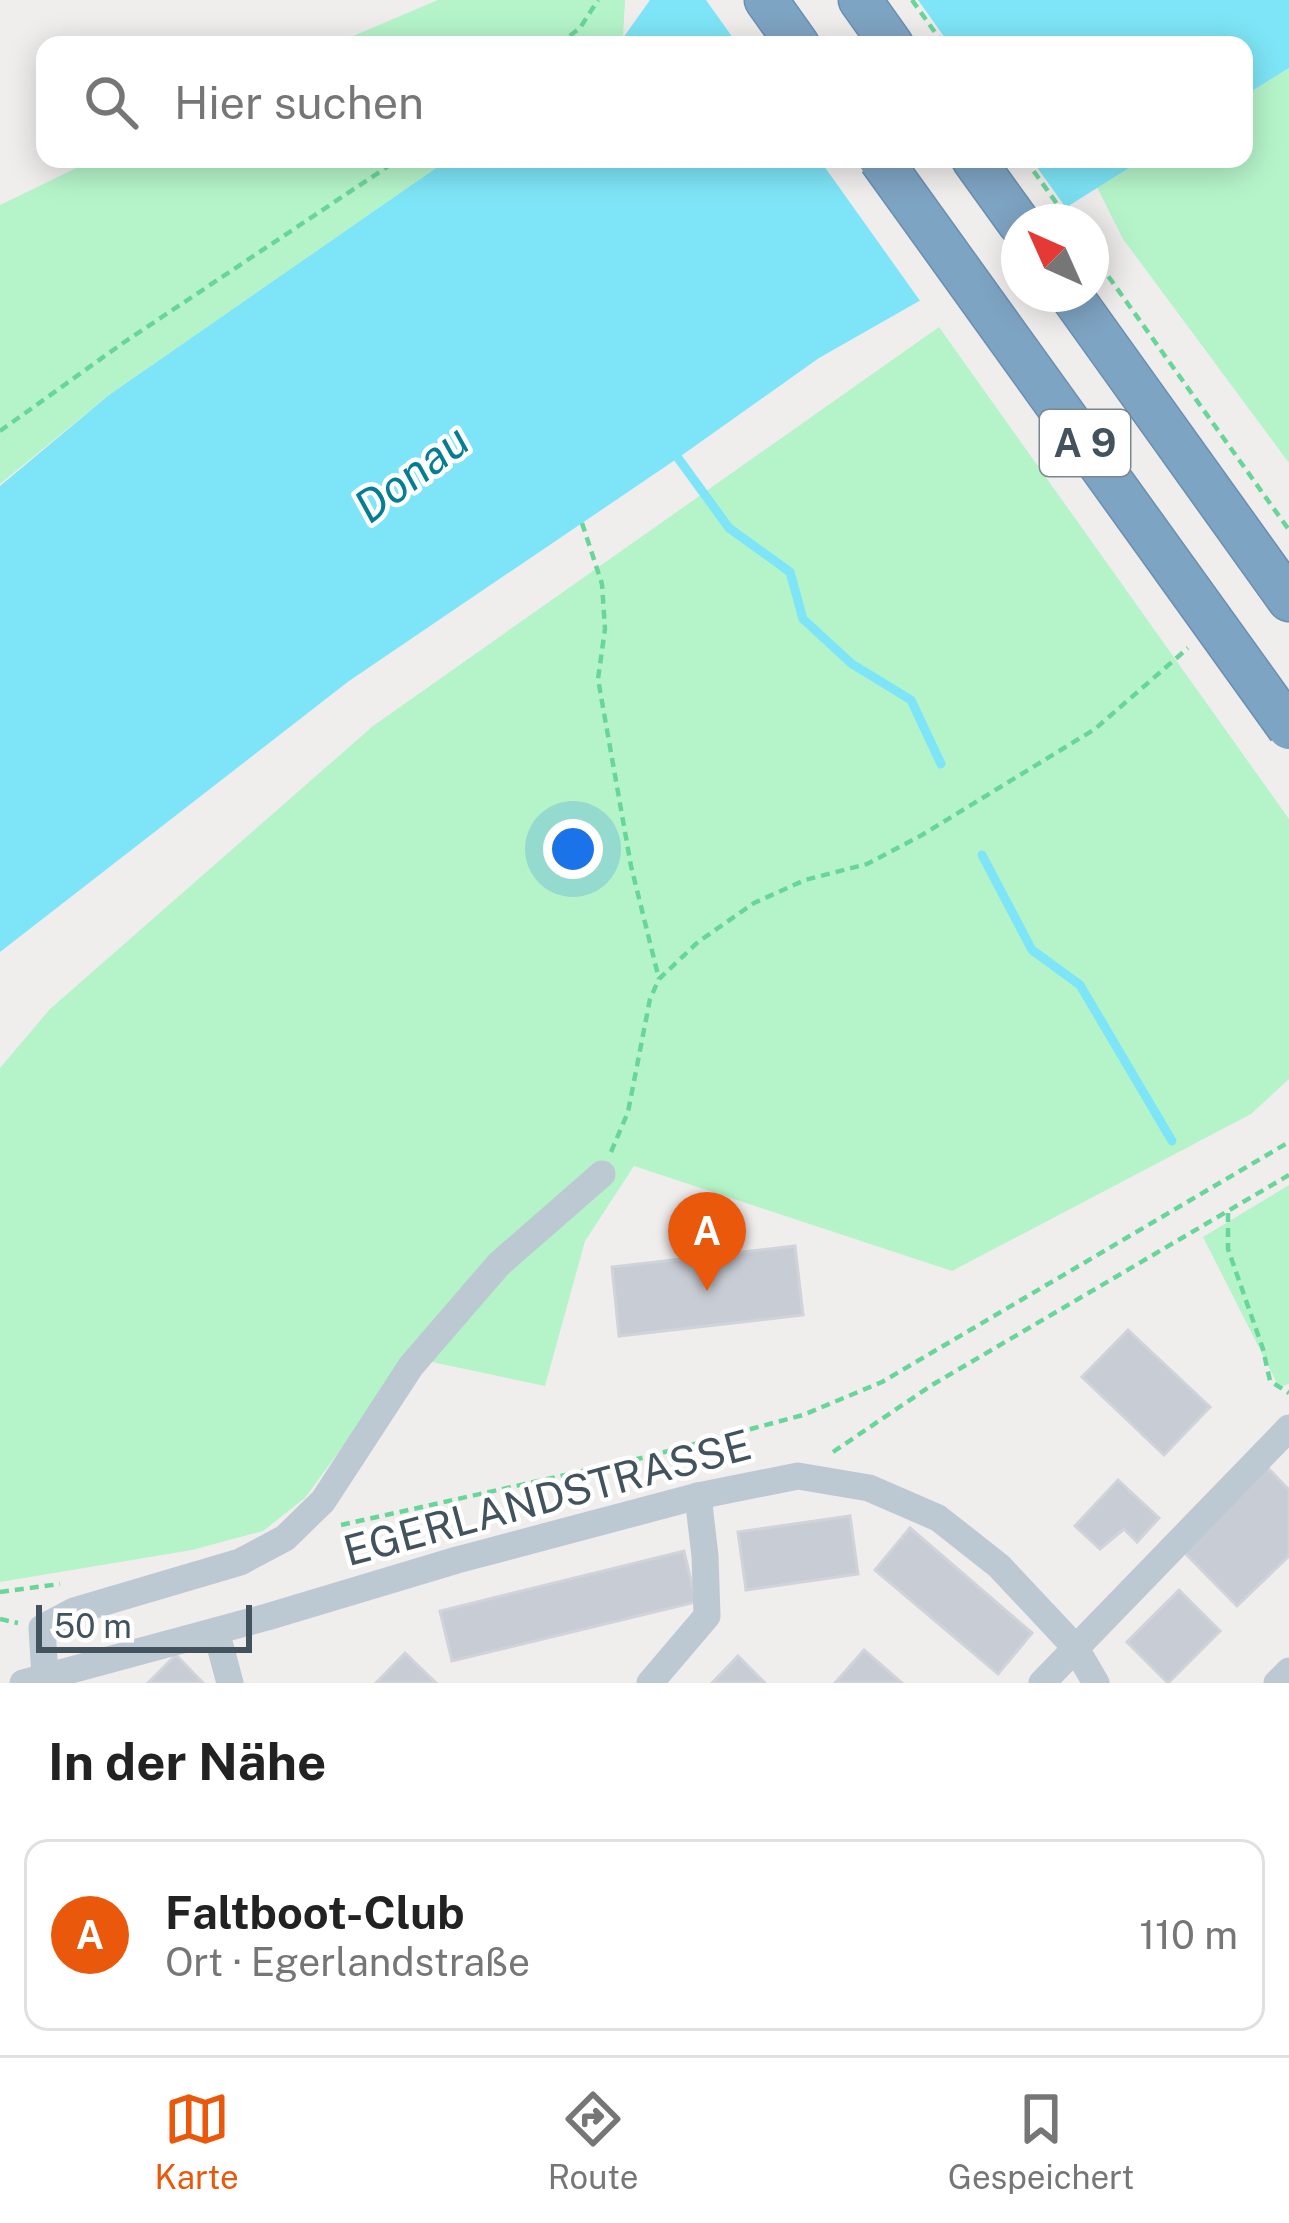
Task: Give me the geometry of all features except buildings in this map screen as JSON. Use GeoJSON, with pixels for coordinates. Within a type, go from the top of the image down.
{"type":"FeatureCollection","features":[{"type":"Feature","properties":{"kind":"highway"},"geometry":{"type":"LineString","coordinates":[[766,0],[792,36]]}},
{"type":"Feature","properties":{"kind":"highway"},"geometry":{"type":"LineString","coordinates":[[860,0],[886,36]]}},
{"type":"Feature","properties":{"kind":"highway","name":"A 9"},"geometry":{"type":"LineString","coordinates":[[886,168],[1289,728]]}},
{"type":"Feature","properties":{"kind":"highway"},"geometry":{"type":"LineString","coordinates":[[980,168],[1006,204]]}},
{"type":"Feature","properties":{"kind":"highway","name":"A 9"},"geometry":{"type":"LineString","coordinates":[[1083,312],[1289,600]]}},
{"type":"Feature","properties":{"kind":"street"},"geometry":{"type":"LineString","coordinates":[[34,1680],[42,1628],[74,1611],[240,1562],[285,1538],[323,1501],[411,1366],[470,1298],[500,1264],[602,1174]]}},
{"type":"Feature","properties":{"kind":"street"},"geometry":{"type":"LineString","coordinates":[[1042,1683],[1289,1428]]}},
{"type":"Feature","properties":{"kind":"street","name":"EGERLANDSTRASSE"},"geometry":{"type":"LineString","coordinates":[[34,1680],[457,1560],[698,1496],[798,1476],[868,1488],[938,1518],[999,1566],[1075,1647],[1096,1683]]}},
{"type":"Feature","properties":{"kind":"street"},"geometry":{"type":"LineString","coordinates":[[650,1683],[707,1616],[698,1496]]}},
{"type":"Feature","properties":{"kind":"street"},"geometry":{"type":"LineString","coordinates":[[216,1631],[230,1683]]}},
{"type":"Feature","properties":{"kind":"street"},"geometry":{"type":"LineString","coordinates":[[1277,1683],[1289,1671]]}},
{"type":"Feature","properties":{"kind":"path"},"geometry":{"type":"LineString","coordinates":[[570,36],[598,0]]}},
{"type":"Feature","properties":{"kind":"path"},"geometry":{"type":"LineString","coordinates":[[912,0],[938,36]]}},
{"type":"Feature","properties":{"kind":"path"},"geometry":{"type":"LineString","coordinates":[[0,431],[386,168]]}},
{"type":"Feature","properties":{"kind":"path"},"geometry":{"type":"LineString","coordinates":[[1031,168],[1057,204]]}},
{"type":"Feature","properties":{"kind":"path"},"geometry":{"type":"LineString","coordinates":[[1109,277],[1289,530]]}},
{"type":"Feature","properties":{"kind":"path"},"geometry":{"type":"LineString","coordinates":[[582,523],[602,584],[605,629],[598,679],[631,866],[659,979]]}},
{"type":"Feature","properties":{"kind":"path"},"geometry":{"type":"LineString","coordinates":[[602,1174],[628,1112],[650,999],[659,979],[698,942],[754,903],[805,880],[867,864],[922,836],[1095,729],[1201,636]]}},
{"type":"Feature","properties":{"kind":"path"},"geometry":{"type":"LineString","coordinates":[[378,1516],[646,1457],[803,1415],[882,1382],[1289,1142]]}},
{"type":"Feature","properties":{"kind":"path"},"geometry":{"type":"LineString","coordinates":[[798,1476],[932,1385],[1289,1175]]}},
{"type":"Feature","properties":{"kind":"path"},"geometry":{"type":"LineString","coordinates":[[1228,1213],[1228,1249],[1270,1382],[1289,1393]]}},
{"type":"Feature","properties":{"kind":"green space"},"geometry":{"type":"Polygon","coordinates":[[[438,0],[625,0],[623,36],[353,36],[438,0]]]}},
{"type":"Feature","properties":{"kind":"green space"},"geometry":{"type":"Polygon","coordinates":[[[1289,68],[1289,463],[1123,239],[1097,187],[1128,168],[1253,168],[1253,90],[1289,68]]]}},
{"type":"Feature","properties":{"kind":"green space"},"geometry":{"type":"Polygon","coordinates":[[[76,168],[436,168],[109,395],[0,484],[0,205],[76,168]]]}},
{"type":"Feature","properties":{"kind":"green space"},"geometry":{"type":"Polygon","coordinates":[[[939,327],[1289,819],[1289,1079],[1251,1114],[952,1271],[634,1166],[585,1241],[545,1386],[408,1357],[305,1498],[263,1531],[192,1550],[0,1582],[0,1068],[50,1009],[373,726],[939,327]]]}},
{"type":"Feature","properties":{"kind":"green space"},"geometry":{"type":"Polygon","coordinates":[[[1289,1185],[1289,1384],[1279,1387],[1203,1237],[1289,1185]]]}},
{"type":"Feature","properties":{"kind":"water"},"geometry":{"type":"Polygon","coordinates":[[[650,0],[1289,0],[1289,68],[1253,90],[1253,36],[624,36],[650,0]]]}},
{"type":"Feature","properties":{"kind":"water","name":"Donau"},"geometry":{"type":"Polygon","coordinates":[[[436,168],[1129,168],[1072,204],[1001,204],[1001,237],[935,292],[819,358],[349,681],[0,952],[0,486],[109,395],[436,168]]]}},
{"type":"Feature","properties":{"kind":"pier"},"geometry":{"type":"Polygon","coordinates":[[[706,0],[918,0],[944,36],[732,36],[706,0]]]}},
{"type":"Feature","properties":{"kind":"pier"},"geometry":{"type":"Polygon","coordinates":[[[825,168],[1037,168],[1063,204],[1001,204],[1001,256],[923,305],[825,168]]]}},
{"type":"Feature","properties":{"kind":"waterway"},"geometry":{"type":"LineString","coordinates":[[678,458],[729,528],[790,572],[803,619],[852,664],[911,700],[941,764]]}},
{"type":"Feature","properties":{"kind":"waterway"},"geometry":{"type":"LineString","coordinates":[[982,855],[1032,950],[1080,985],[1172,1141]]}},
{"type":"Feature","properties":{"kind":"place","name":"Faltboot-Club"},"geometry":{"type":"Point","coordinates":[707,1291]}}]}
